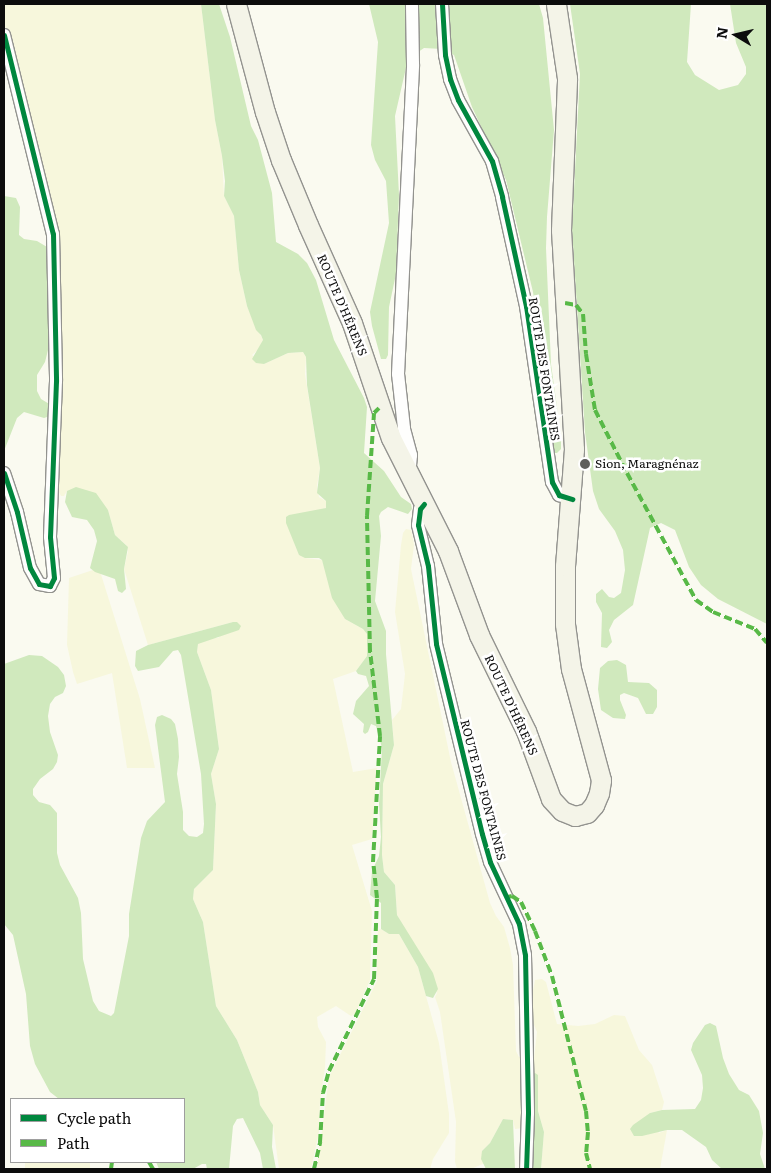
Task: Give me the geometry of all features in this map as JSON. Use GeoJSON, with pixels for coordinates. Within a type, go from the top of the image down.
{"type":"FeatureCollection","features":[{"type":"Feature","properties":{"kind":"main road","name":"ROUTE D'HÉRENS"},"geometry":{"type":"LineString","coordinates":[[236,4],[265,112],[281,160],[352,323],[382,415],[405,468],[450,556],[490,660],[526,732],[551,799],[562,811],[575,816],[587,813],[594,805],[599,793],[600,780],[574,681],[566,633],[564,589],[574,459],[561,230],[567,78],[556,4]]}},
{"type":"Feature","properties":{"kind":"street"},"geometry":{"type":"LineString","coordinates":[[405,468],[411,462],[411,455],[404,428],[398,374],[413,64],[412,4]]}},
{"type":"Feature","properties":{"kind":"street","name":"ROUTE DES FONTAINES"},"geometry":{"type":"LineString","coordinates":[[442,4],[445,56],[450,79],[458,100],[492,161],[502,197],[526,306],[552,482],[558,495],[572,499]]}},
{"type":"Feature","properties":{"kind":"street"},"geometry":{"type":"LineString","coordinates":[[4,35],[53,234],[56,381],[50,537],[54,578],[50,586],[39,584],[30,568],[17,512],[4,473]]}},
{"type":"Feature","properties":{"kind":"street","name":"ROUTE DES FONTAINES"},"geometry":{"type":"LineString","coordinates":[[424,504],[420,509],[418,525],[428,566],[436,644],[490,862],[519,924],[525,955],[528,1113],[526,1169]]}},
{"type":"Feature","properties":{"kind":"green space"},"geometry":{"type":"Polygon","coordinates":[[[4,4],[201,4],[215,120],[222,156],[224,196],[234,216],[239,270],[247,306],[263,340],[260,348],[252,355],[264,364],[288,353],[303,352],[306,357],[305,374],[320,468],[317,486],[319,497],[326,501],[327,505],[326,508],[318,511],[305,558],[322,560],[345,619],[363,629],[367,634],[367,656],[356,671],[333,679],[353,772],[377,768],[372,839],[352,845],[372,911],[370,980],[355,1014],[351,1016],[336,1006],[317,1017],[318,1027],[326,1042],[325,1068],[320,1100],[319,1132],[311,1169],[279,1169],[273,1125],[260,1105],[258,1092],[237,1040],[216,1006],[203,922],[193,899],[194,889],[213,870],[216,804],[211,774],[219,749],[211,690],[197,652],[198,643],[210,638],[218,638],[233,622],[148,645],[124,569],[128,551],[126,545],[115,535],[108,510],[67,491],[64,496],[61,496],[56,486],[59,288],[28,119],[4,22],[4,4]]]}},
{"type":"Feature","properties":{"kind":"green space"},"geometry":{"type":"Polygon","coordinates":[[[201,4],[219,4],[230,37],[251,126],[258,140],[272,193],[276,242],[298,254],[307,263],[316,280],[334,340],[364,398],[367,407],[364,453],[384,471],[401,497],[411,504],[412,509],[408,514],[388,507],[379,516],[381,536],[375,601],[386,631],[386,654],[394,745],[383,784],[382,855],[384,872],[395,885],[397,915],[433,973],[438,989],[433,998],[426,996],[418,967],[399,934],[389,934],[381,929],[381,903],[370,895],[372,871],[379,856],[381,837],[379,804],[382,748],[376,726],[371,724],[368,732],[365,734],[363,732],[364,724],[353,714],[356,701],[369,686],[366,676],[358,674],[356,671],[367,656],[367,634],[363,629],[345,619],[332,598],[322,560],[319,558],[305,558],[299,555],[286,523],[286,517],[289,515],[326,508],[326,501],[317,493],[320,468],[307,385],[306,357],[303,352],[288,353],[264,364],[256,363],[252,359],[263,340],[256,330],[247,306],[239,270],[234,216],[224,196],[225,181],[215,120],[201,4]]]}},
{"type":"Feature","properties":{"kind":"green space"},"geometry":{"type":"Polygon","coordinates":[[[369,4],[539,4],[543,18],[554,130],[546,248],[551,364],[561,436],[561,449],[557,453],[552,453],[546,380],[533,292],[506,180],[472,107],[454,55],[442,49],[424,48],[408,59],[395,116],[399,195],[396,274],[389,307],[388,355],[386,359],[381,359],[370,312],[389,223],[386,181],[375,160],[371,145],[378,42],[369,4]]]}},
{"type":"Feature","properties":{"kind":"green space"},"geometry":{"type":"Polygon","coordinates":[[[570,4],[691,4],[687,62],[695,75],[719,90],[738,85],[746,74],[746,67],[736,43],[730,4],[767,4],[767,624],[718,599],[701,585],[689,567],[675,530],[661,523],[650,528],[633,605],[614,620],[609,630],[612,642],[607,648],[601,647],[602,613],[596,602],[596,594],[602,589],[609,597],[614,598],[621,593],[625,570],[623,550],[615,531],[599,509],[593,491],[585,432],[572,229],[580,74],[570,4]]]}},
{"type":"Feature","properties":{"kind":"green space"},"geometry":{"type":"Polygon","coordinates":[[[4,196],[16,198],[20,207],[19,235],[24,239],[37,241],[47,247],[49,285],[48,350],[45,362],[37,375],[37,391],[41,399],[51,405],[50,416],[44,418],[24,412],[17,418],[4,451],[4,196]]]}},
{"type":"Feature","properties":{"kind":"green space"},"geometry":{"type":"Polygon","coordinates":[[[76,487],[96,493],[108,510],[115,535],[128,547],[124,569],[126,589],[122,593],[118,591],[115,579],[95,572],[90,568],[97,541],[94,530],[87,520],[72,517],[65,502],[67,491],[76,487]]]}},
{"type":"Feature","properties":{"kind":"green space"},"geometry":{"type":"Polygon","coordinates":[[[406,529],[411,530],[412,534],[414,545],[411,569],[451,762],[490,903],[504,927],[510,948],[513,965],[516,1051],[519,1057],[534,1058],[537,1032],[532,1020],[532,996],[535,980],[542,979],[546,982],[557,1024],[578,1026],[595,1024],[614,1015],[625,1016],[639,1050],[652,1065],[664,1102],[662,1110],[650,1113],[659,1133],[667,1130],[660,1169],[541,1169],[544,1132],[538,1111],[538,1075],[531,1127],[515,1129],[513,1120],[503,1119],[490,1143],[482,1151],[485,1163],[471,1169],[457,1169],[455,1162],[456,1122],[440,1012],[435,997],[437,993],[397,915],[395,885],[384,872],[382,855],[383,784],[394,745],[392,720],[401,709],[405,674],[395,612],[401,545],[403,533],[406,529]]]}},
{"type":"Feature","properties":{"kind":"green space"},"geometry":{"type":"Polygon","coordinates":[[[99,568],[140,699],[155,768],[127,768],[112,673],[77,684],[73,672],[67,645],[69,578],[99,568]]]}},
{"type":"Feature","properties":{"kind":"green space"},"geometry":{"type":"Polygon","coordinates":[[[233,622],[237,622],[241,626],[239,630],[198,644],[197,652],[211,690],[219,749],[211,774],[216,804],[213,870],[194,889],[193,899],[203,922],[216,1006],[237,1040],[258,1092],[260,1105],[273,1125],[272,1147],[276,1169],[263,1169],[260,1153],[243,1118],[237,1119],[233,1126],[229,1169],[207,1169],[206,1164],[202,1164],[193,1169],[159,1169],[156,1163],[185,1163],[185,1098],[58,1098],[50,1092],[35,1064],[30,1046],[26,994],[13,935],[4,924],[4,664],[29,655],[42,656],[58,667],[64,675],[66,686],[63,693],[55,697],[50,704],[48,716],[50,732],[58,755],[57,762],[53,769],[40,779],[33,789],[33,795],[39,802],[50,805],[57,813],[57,853],[60,865],[78,898],[81,913],[83,959],[93,1001],[99,1011],[111,1016],[114,1013],[129,936],[129,914],[141,838],[147,821],[165,802],[155,725],[157,717],[162,715],[171,719],[175,724],[178,739],[179,757],[177,774],[183,812],[183,830],[189,836],[197,837],[203,833],[204,824],[201,774],[181,655],[178,650],[173,651],[159,667],[138,671],[135,666],[136,651],[148,645],[233,622]]]}},
{"type":"Feature","properties":{"kind":"green space"},"geometry":{"type":"Polygon","coordinates":[[[617,660],[626,665],[628,682],[649,683],[657,690],[657,707],[653,714],[646,714],[638,698],[624,693],[620,695],[620,700],[626,715],[625,719],[613,718],[601,710],[598,689],[600,668],[608,661],[617,660]]]}},
{"type":"Feature","properties":{"kind":"green space"},"geometry":{"type":"Polygon","coordinates":[[[381,929],[389,934],[399,934],[418,967],[439,1043],[449,1114],[449,1133],[433,1159],[430,1169],[317,1169],[329,1077],[377,981],[378,930],[381,929]]]}},
{"type":"Feature","properties":{"kind":"green space"},"geometry":{"type":"Polygon","coordinates":[[[710,1023],[716,1026],[723,1058],[729,1074],[739,1090],[749,1095],[759,1111],[763,1133],[760,1154],[765,1169],[722,1169],[712,1160],[706,1147],[682,1130],[667,1130],[634,1136],[630,1129],[650,1113],[662,1110],[695,1109],[701,1100],[703,1088],[702,1075],[691,1050],[693,1043],[705,1025],[710,1023]]]}},
{"type":"Feature","properties":{"kind":"green space"},"geometry":{"type":"Polygon","coordinates":[[[532,1074],[538,1075],[538,1111],[544,1132],[541,1169],[529,1169],[532,1074]]]}},
{"type":"Feature","properties":{"kind":"green space"},"geometry":{"type":"Polygon","coordinates":[[[503,1119],[513,1120],[515,1169],[486,1169],[481,1159],[482,1151],[490,1143],[503,1119]]]}},
{"type":"Feature","properties":{"kind":"green space"},"geometry":{"type":"Polygon","coordinates":[[[25,1163],[90,1163],[90,1169],[25,1169],[25,1163]]]}},
{"type":"Feature","properties":{"kind":"marked path"},"geometry":{"type":"LineString","coordinates":[[565,303],[576,305],[583,314],[586,354],[595,410],[696,600],[713,612],[755,629],[767,643]]}},
{"type":"Feature","properties":{"kind":"marked path"},"geometry":{"type":"LineString","coordinates":[[314,1169],[320,1142],[323,1093],[329,1071],[374,979],[377,898],[373,862],[380,736],[370,651],[367,516],[374,413],[379,408]]}},
{"type":"Feature","properties":{"kind":"marked path"},"geometry":{"type":"LineString","coordinates":[[508,897],[512,896],[521,902],[535,931],[552,976],[586,1111],[588,1132],[586,1153],[590,1169]]}},
{"type":"Feature","properties":{"kind":"marked path"},"geometry":{"type":"LineString","coordinates":[[111,1169],[112,1163]]}},
{"type":"Feature","properties":{"kind":"marked path"},"geometry":{"type":"LineString","coordinates":[[150,1163],[153,1169]]}},
{"type":"Feature","properties":{"kind":"cycle path"},"geometry":{"type":"LineString","coordinates":[[442,4],[445,55],[450,79],[458,100],[492,161],[502,197],[526,306],[552,482],[559,495],[572,499]]}},
{"type":"Feature","properties":{"kind":"cycle path"},"geometry":{"type":"LineString","coordinates":[[4,35],[53,234],[56,381],[50,537],[54,578],[50,586],[39,584],[30,568],[17,512],[4,473]]}},
{"type":"Feature","properties":{"kind":"cycle path"},"geometry":{"type":"LineString","coordinates":[[424,504],[420,509],[418,525],[428,566],[436,644],[490,862],[519,924],[525,955],[528,1113],[526,1169]]}},
{"type":"Feature","properties":{"kind":"place","name":"Sion, Maragnénaz"},"geometry":{"type":"Point","coordinates":[585,464]}}]}
